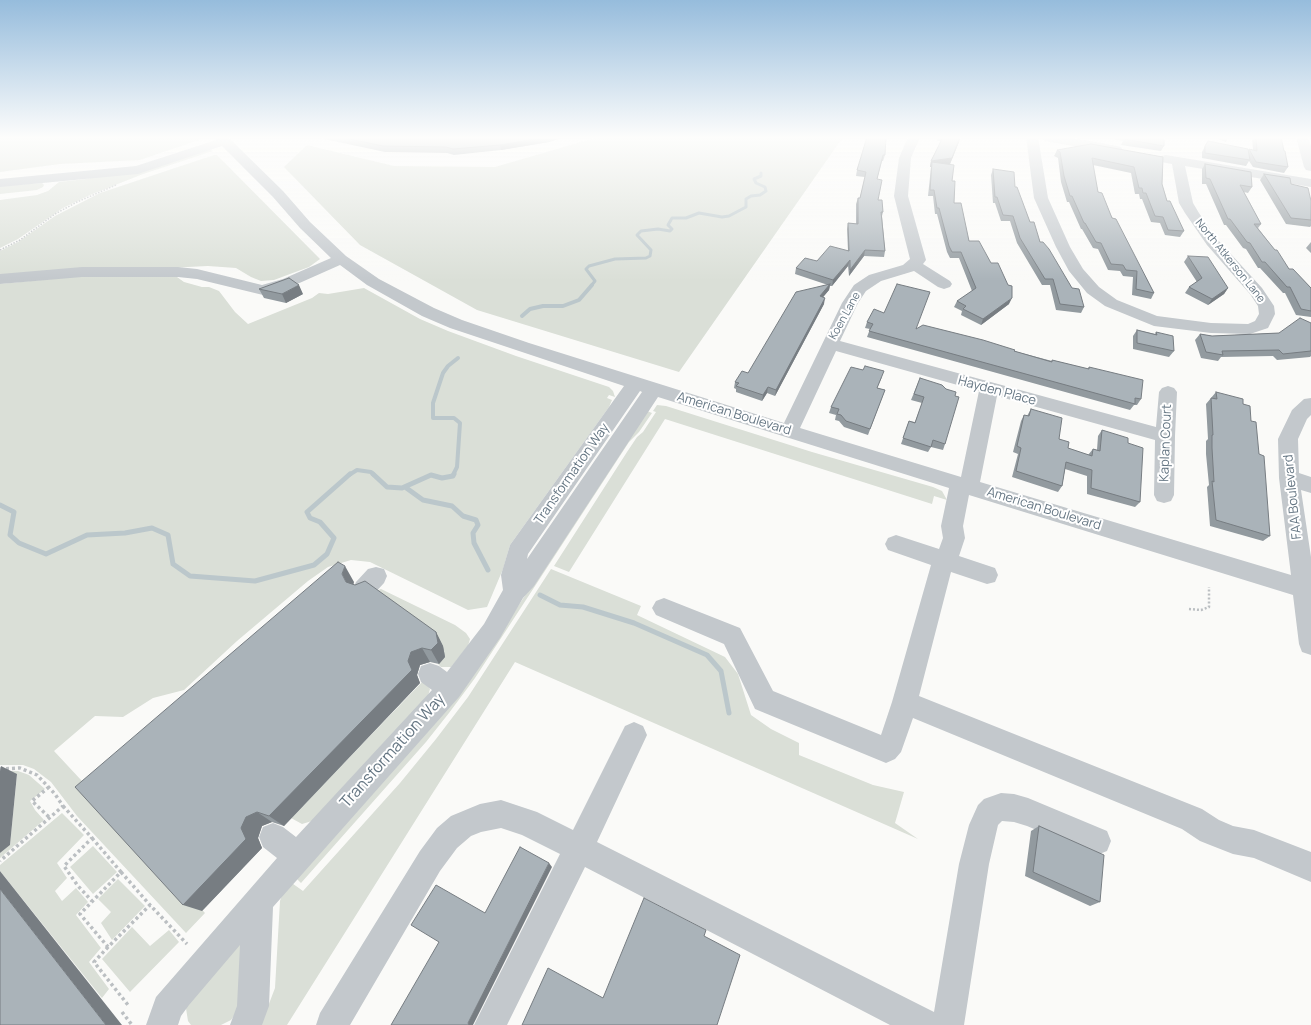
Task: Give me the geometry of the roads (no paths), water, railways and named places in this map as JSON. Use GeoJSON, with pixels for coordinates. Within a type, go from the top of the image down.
{"type":"FeatureCollection","features":[{"type":"Feature","properties":{"kind":"street"},"geometry":{"type":"LineString","coordinates":[[34,193],[47,188],[49,185]]}},
{"type":"Feature","properties":{"kind":"street","name":"American Boulevard"},"geometry":{"type":"LineString","coordinates":[[268,185],[305,225],[341,259],[373,282],[428,312],[456,324],[645,386],[964,486],[1309,591]]}},
{"type":"Feature","properties":{"kind":"street"},"geometry":{"type":"LineString","coordinates":[[902,185],[901,196],[918,260],[913,264],[944,284]]}},
{"type":"Feature","properties":{"kind":"street","name":"North Atkerson Lane"},"geometry":{"type":"LineString","coordinates":[[1038,185],[1041,198],[1063,247],[1092,290],[1111,303],[1154,321],[1177,325],[1250,329],[1262,324],[1267,314],[1266,306],[1256,291],[1212,242],[1192,213],[1186,203],[1183,185]]}},
{"type":"Feature","properties":{"kind":"street"},"geometry":{"type":"LineString","coordinates":[[0,279],[82,272],[178,272],[197,274],[263,290],[289,282],[341,259]]}},
{"type":"Feature","properties":{"kind":"street","name":"Koen Lane"},"geometry":{"type":"LineString","coordinates":[[789,431],[850,303],[860,288],[875,278],[908,268],[913,264]]}},
{"type":"Feature","properties":{"kind":"street","name":"Hayden Place"},"geometry":{"type":"LineString","coordinates":[[830,344],[989,389],[1165,436]]}},
{"type":"Feature","properties":{"kind":"street","name":"Transformation Way"},"geometry":{"type":"LineString","coordinates":[[162,1025],[167,1008],[178,994],[298,857],[440,681],[492,630],[515,591],[526,578],[645,386]]}},
{"type":"Feature","properties":{"kind":"street"},"geometry":{"type":"LineString","coordinates":[[664,608],[732,636],[764,700],[886,750],[892,743],[905,702],[943,560],[950,552],[954,538],[952,526],[989,389]]}},
{"type":"Feature","properties":{"kind":"street","name":"Kaplan Court"},"geometry":{"type":"LineString","coordinates":[[1164,495],[1165,436],[1168,392]]}},
{"type":"Feature","properties":{"kind":"street","name":"FAA Boulevard"},"geometry":{"type":"LineString","coordinates":[[1311,404],[1299,415],[1288,439],[1289,478],[1309,591],[1311,644]]}},
{"type":"Feature","properties":{"kind":"street"},"geometry":{"type":"LineString","coordinates":[[1289,478],[1311,485]]}},
{"type":"Feature","properties":{"kind":"street"},"geometry":{"type":"LineString","coordinates":[[896,544],[987,575]]}},
{"type":"Feature","properties":{"kind":"street"},"geometry":{"type":"LineString","coordinates":[[905,702],[1192,818],[1210,831],[1233,840],[1254,844],[1311,867]]}},
{"type":"Feature","properties":{"kind":"street"},"geometry":{"type":"LineString","coordinates":[[490,1025],[579,849],[634,735]]}},
{"type":"Feature","properties":{"kind":"street"},"geometry":{"type":"LineString","coordinates":[[948,1025],[974,864],[983,825],[988,815],[994,809],[1001,807],[1014,808],[1028,812],[1097,841]]}},
{"type":"Feature","properties":{"kind":"street"},"geometry":{"type":"LineString","coordinates":[[332,1025],[430,861],[446,838],[461,826],[480,818],[501,814],[527,822],[924,1025]]}},
{"type":"Feature","properties":{"kind":"street"},"geometry":{"type":"LineString","coordinates":[[273,837],[298,857]]}},
{"type":"Feature","properties":{"kind":"street"},"geometry":{"type":"LineString","coordinates":[[246,1025],[253,1006],[258,901]]}},
{"type":"Feature","properties":{"kind":"waterway"},"geometry":{"type":"LineString","coordinates":[[591,286],[595,281],[586,269],[589,266],[615,259],[646,258],[650,256],[651,250],[637,235],[641,231],[658,229],[670,231],[672,229],[668,225],[672,218],[686,218],[699,213],[722,217],[729,216],[746,207],[746,199],[751,196],[760,195],[766,191],[765,187],[760,185]]}},
{"type":"Feature","properties":{"kind":"waterway"},"geometry":{"type":"LineString","coordinates":[[522,316],[530,309],[543,306],[563,306],[579,300],[592,285]]}},
{"type":"Feature","properties":{"kind":"waterway"},"geometry":{"type":"LineString","coordinates":[[453,475],[457,467],[460,423],[454,418],[433,418],[433,403],[443,373],[448,366],[458,358]]}},
{"type":"Feature","properties":{"kind":"waterway"},"geometry":{"type":"LineString","coordinates":[[349,475],[357,470],[371,472],[373,474]]}},
{"type":"Feature","properties":{"kind":"waterway"},"geometry":{"type":"LineString","coordinates":[[0,505],[14,512],[10,535],[19,543],[46,554],[87,535],[125,533],[152,528],[168,535],[173,564],[190,576],[255,581],[314,565],[327,554],[334,538],[320,522],[310,518],[307,512],[350,474]]}},
{"type":"Feature","properties":{"kind":"waterway"},"geometry":{"type":"LineString","coordinates":[[373,474],[387,487],[402,488],[431,475],[442,478],[453,476],[454,474]]}},
{"type":"Feature","properties":{"kind":"waterway"},"geometry":{"type":"LineString","coordinates":[[405,487],[423,500],[452,506],[463,516],[476,520],[478,525],[473,533],[474,543],[488,570]]}},
{"type":"Feature","properties":{"kind":"waterway"},"geometry":{"type":"LineString","coordinates":[[540,595],[560,605],[583,607],[634,623],[707,655],[721,671],[729,713]]}}]}
